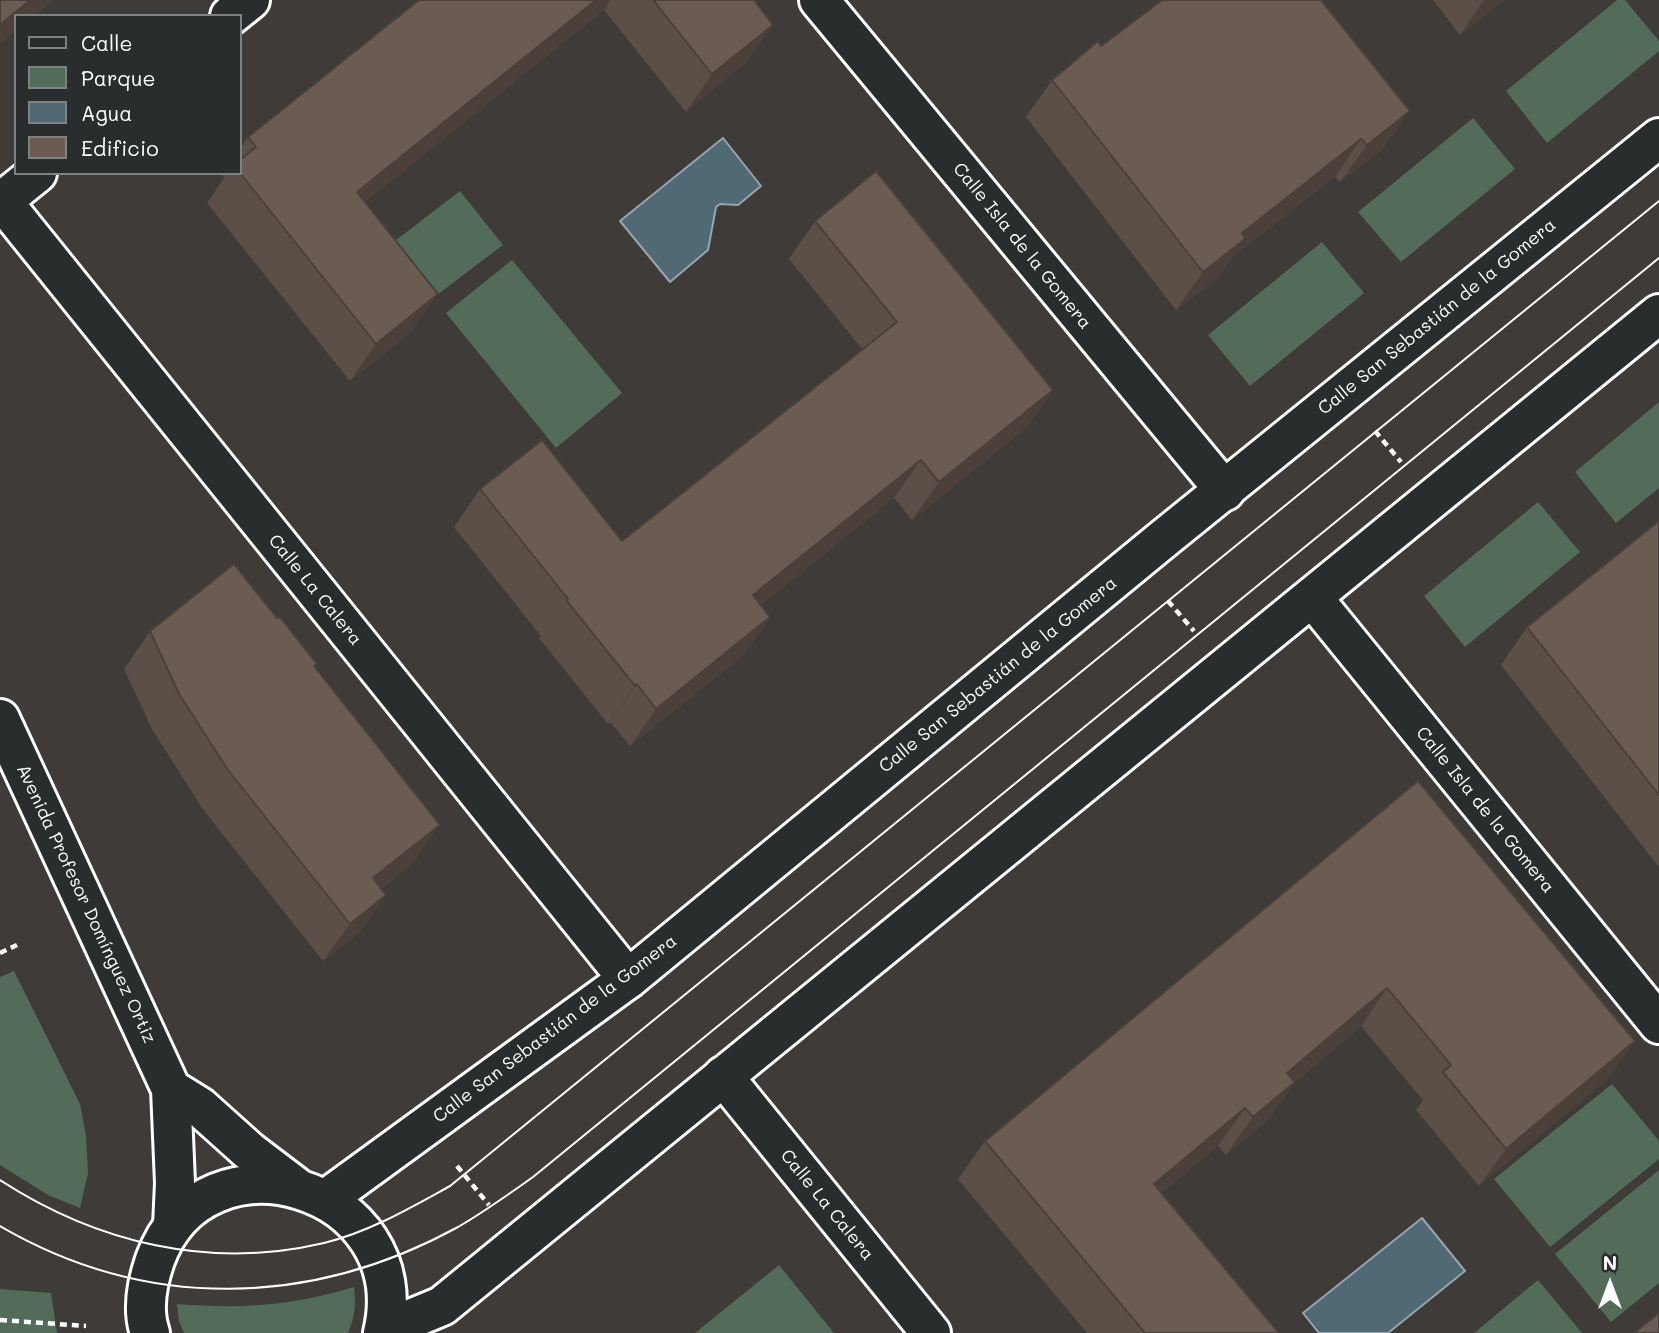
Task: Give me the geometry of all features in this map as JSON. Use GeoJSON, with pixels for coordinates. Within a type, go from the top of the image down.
{"type":"FeatureCollection","features":[{"type":"Feature","properties":{"kind":"main road"},"geometry":{"type":"LineString","coordinates":[[232,14],[250,0]]}},
{"type":"Feature","properties":{"kind":"main road","name":"Calle Isla de la Gomera"},"geometry":{"type":"LineString","coordinates":[[819,0],[1225,491]]}},
{"type":"Feature","properties":{"kind":"main road","name":"Calle San Sebastián de la Gomera"},"geometry":{"type":"LineString","coordinates":[[310,1192],[628,979],[1162,540],[1659,138]]}},
{"type":"Feature","properties":{"kind":"main road"},"geometry":{"type":"LineString","coordinates":[[1,202],[35,175]]}},
{"type":"Feature","properties":{"kind":"main road","name":"Calle La Calera"},"geometry":{"type":"LineString","coordinates":[[1,202],[628,979]]}},
{"type":"Feature","properties":{"kind":"main road"},"geometry":{"type":"LineString","coordinates":[[171,1089],[200,1107],[249,1152],[345,1213],[362,1230],[380,1261],[387,1296],[384,1332],[442,1306],[1659,314]]}},
{"type":"Feature","properties":{"kind":"main road","name":"Calle Isla de la Gomera"},"geometry":{"type":"LineString","coordinates":[[1312,597],[1659,1024]]}},
{"type":"Feature","properties":{"kind":"main road","name":"Avenida Profesor Domínguez Ortiz"},"geometry":{"type":"LineString","coordinates":[[0,719],[171,1089],[175,1184],[173,1226]]}},
{"type":"Feature","properties":{"kind":"main road","name":"Calle La Calera"},"geometry":{"type":"LineString","coordinates":[[723,1076],[931,1333]]}},
{"type":"Feature","properties":{"kind":"main road"},"geometry":{"type":"LineString","coordinates":[[150,1333],[147,1325],[147,1283],[160,1248],[173,1226],[198,1203],[229,1189],[261,1184],[310,1192]]}},
{"type":"Feature","properties":{"kind":"path"},"geometry":{"type":"LineString","coordinates":[[1369,424],[1404,466]]}},
{"type":"Feature","properties":{"kind":"path"},"geometry":{"type":"LineString","coordinates":[[1162,593],[1198,635]]}},
{"type":"Feature","properties":{"kind":"path"},"geometry":{"type":"LineString","coordinates":[[0,953],[17,945]]}},
{"type":"Feature","properties":{"kind":"path"},"geometry":{"type":"LineString","coordinates":[[450,1158],[496,1214]]}},
{"type":"Feature","properties":{"kind":"path"},"geometry":{"type":"LineString","coordinates":[[0,1320],[86,1326]]}},
{"type":"Feature","properties":{"kind":"green space"},"geometry":{"type":"Polygon","coordinates":[[[1617,0],[1625,0],[1659,41],[1659,51],[1547,143],[1506,91],[1617,0]]]}},
{"type":"Feature","properties":{"kind":"green space"},"geometry":{"type":"Polygon","coordinates":[[[1473,118],[1515,169],[1401,262],[1358,212],[1473,118]]]}},
{"type":"Feature","properties":{"kind":"green space"},"geometry":{"type":"Polygon","coordinates":[[[460,191],[503,245],[417,310],[374,257],[460,191]]]}},
{"type":"Feature","properties":{"kind":"green space"},"geometry":{"type":"Polygon","coordinates":[[[1322,242],[1364,293],[1250,386],[1208,335],[1322,242]]]}},
{"type":"Feature","properties":{"kind":"green space"},"geometry":{"type":"Polygon","coordinates":[[[512,260],[622,393],[556,448],[446,313],[512,260]]]}},
{"type":"Feature","properties":{"kind":"green space"},"geometry":{"type":"Polygon","coordinates":[[[1659,402],[1659,488],[1616,523],[1575,472],[1659,402]]]}},
{"type":"Feature","properties":{"kind":"green space"},"geometry":{"type":"Polygon","coordinates":[[[1538,502],[1580,552],[1465,647],[1424,596],[1538,502]]]}},
{"type":"Feature","properties":{"kind":"green space"},"geometry":{"type":"Polygon","coordinates":[[[14,971],[80,1104],[86,1136],[88,1173],[80,1208],[48,1195],[0,1165],[0,977],[14,971]]]}},
{"type":"Feature","properties":{"kind":"green space"},"geometry":{"type":"Polygon","coordinates":[[[1612,1084],[1659,1141],[1659,1159],[1550,1247],[1494,1179],[1612,1084]]]}},
{"type":"Feature","properties":{"kind":"green space"},"geometry":{"type":"Polygon","coordinates":[[[1659,1170],[1659,1283],[1611,1322],[1555,1254],[1659,1170]]]}},
{"type":"Feature","properties":{"kind":"green space"},"geometry":{"type":"Polygon","coordinates":[[[779,1265],[834,1333],[695,1333],[779,1265]]]}},
{"type":"Feature","properties":{"kind":"green space"},"geometry":{"type":"Polygon","coordinates":[[[1538,1280],[1582,1333],[1474,1333],[1538,1280]]]}},
{"type":"Feature","properties":{"kind":"green space"},"geometry":{"type":"Polygon","coordinates":[[[354,1287],[354,1310],[348,1333],[184,1333],[179,1321],[177,1304],[223,1306],[288,1302],[354,1287]]]}},
{"type":"Feature","properties":{"kind":"green space"},"geometry":{"type":"Polygon","coordinates":[[[0,1289],[51,1293],[57,1333],[0,1333],[0,1289]]]}},
{"type":"Feature","properties":{"kind":"water"},"geometry":{"type":"Polygon","coordinates":[[[723,138],[761,186],[738,205],[720,204],[716,207],[708,250],[670,282],[620,221],[723,138]]]}},
{"type":"Feature","properties":{"kind":"water"},"geometry":{"type":"Polygon","coordinates":[[[1422,1218],[1465,1271],[1388,1333],[1319,1333],[1303,1313],[1422,1218]]]}},
{"type":"Feature","properties":{"kind":"building"},"geometry":{"type":"Polygon","coordinates":[[[0,0],[30,0],[0,25],[0,0]]]}},
{"type":"Feature","properties":{"kind":"building"},"geometry":{"type":"Polygon","coordinates":[[[419,0],[596,0],[357,192],[438,294],[376,344],[242,175],[242,158],[256,147],[248,137],[419,0]]]}},
{"type":"Feature","properties":{"kind":"building"},"geometry":{"type":"Polygon","coordinates":[[[653,0],[754,0],[773,25],[712,74],[653,0]]]}},
{"type":"Feature","properties":{"kind":"building"},"geometry":{"type":"Polygon","coordinates":[[[1162,0],[1321,0],[1410,111],[1367,145],[1361,139],[1242,233],[1245,239],[1203,272],[1052,80],[1098,41],[1101,46],[1162,0]]]}},
{"type":"Feature","properties":{"kind":"building"},"geometry":{"type":"Polygon","coordinates":[[[876,171],[1053,390],[939,482],[921,460],[753,595],[770,617],[656,709],[566,600],[568,599],[480,489],[542,440],[622,541],[897,322],[815,221],[876,171]]]}},
{"type":"Feature","properties":{"kind":"building"},"geometry":{"type":"Polygon","coordinates":[[[1659,521],[1659,795],[1527,627],[1659,521]]]}},
{"type":"Feature","properties":{"kind":"building"},"geometry":{"type":"Polygon","coordinates":[[[234,564],[277,618],[280,617],[317,664],[314,666],[440,825],[373,878],[386,895],[350,924],[228,770],[179,694],[150,631],[234,564]]]}},
{"type":"Feature","properties":{"kind":"building"},"geometry":{"type":"Polygon","coordinates":[[[1418,781],[1635,1041],[1506,1149],[1443,1072],[1451,1065],[1387,988],[1287,1073],[1295,1082],[1253,1117],[1245,1108],[1154,1184],[1279,1333],[1145,1333],[985,1141],[1418,781]]]}},
{"type":"Feature","properties":{"kind":"building"},"geometry":{"type":"Polygon","coordinates":[[[1659,1313],[1659,1333],[1634,1333],[1659,1313]]]}},
{"type":"Feature","properties":{"kind":"tram line"},"geometry":{"type":"LineString","coordinates":[[0,1180],[37,1202],[115,1235],[197,1252],[239,1253],[281,1251],[324,1243],[357,1233],[450,1186],[1659,201]]}},
{"type":"Feature","properties":{"kind":"tram line"},"geometry":{"type":"LineString","coordinates":[[0,1226],[56,1254],[112,1273],[170,1285],[228,1289],[287,1285],[345,1273],[402,1254],[458,1227],[533,1177],[1659,258]]}}]}
